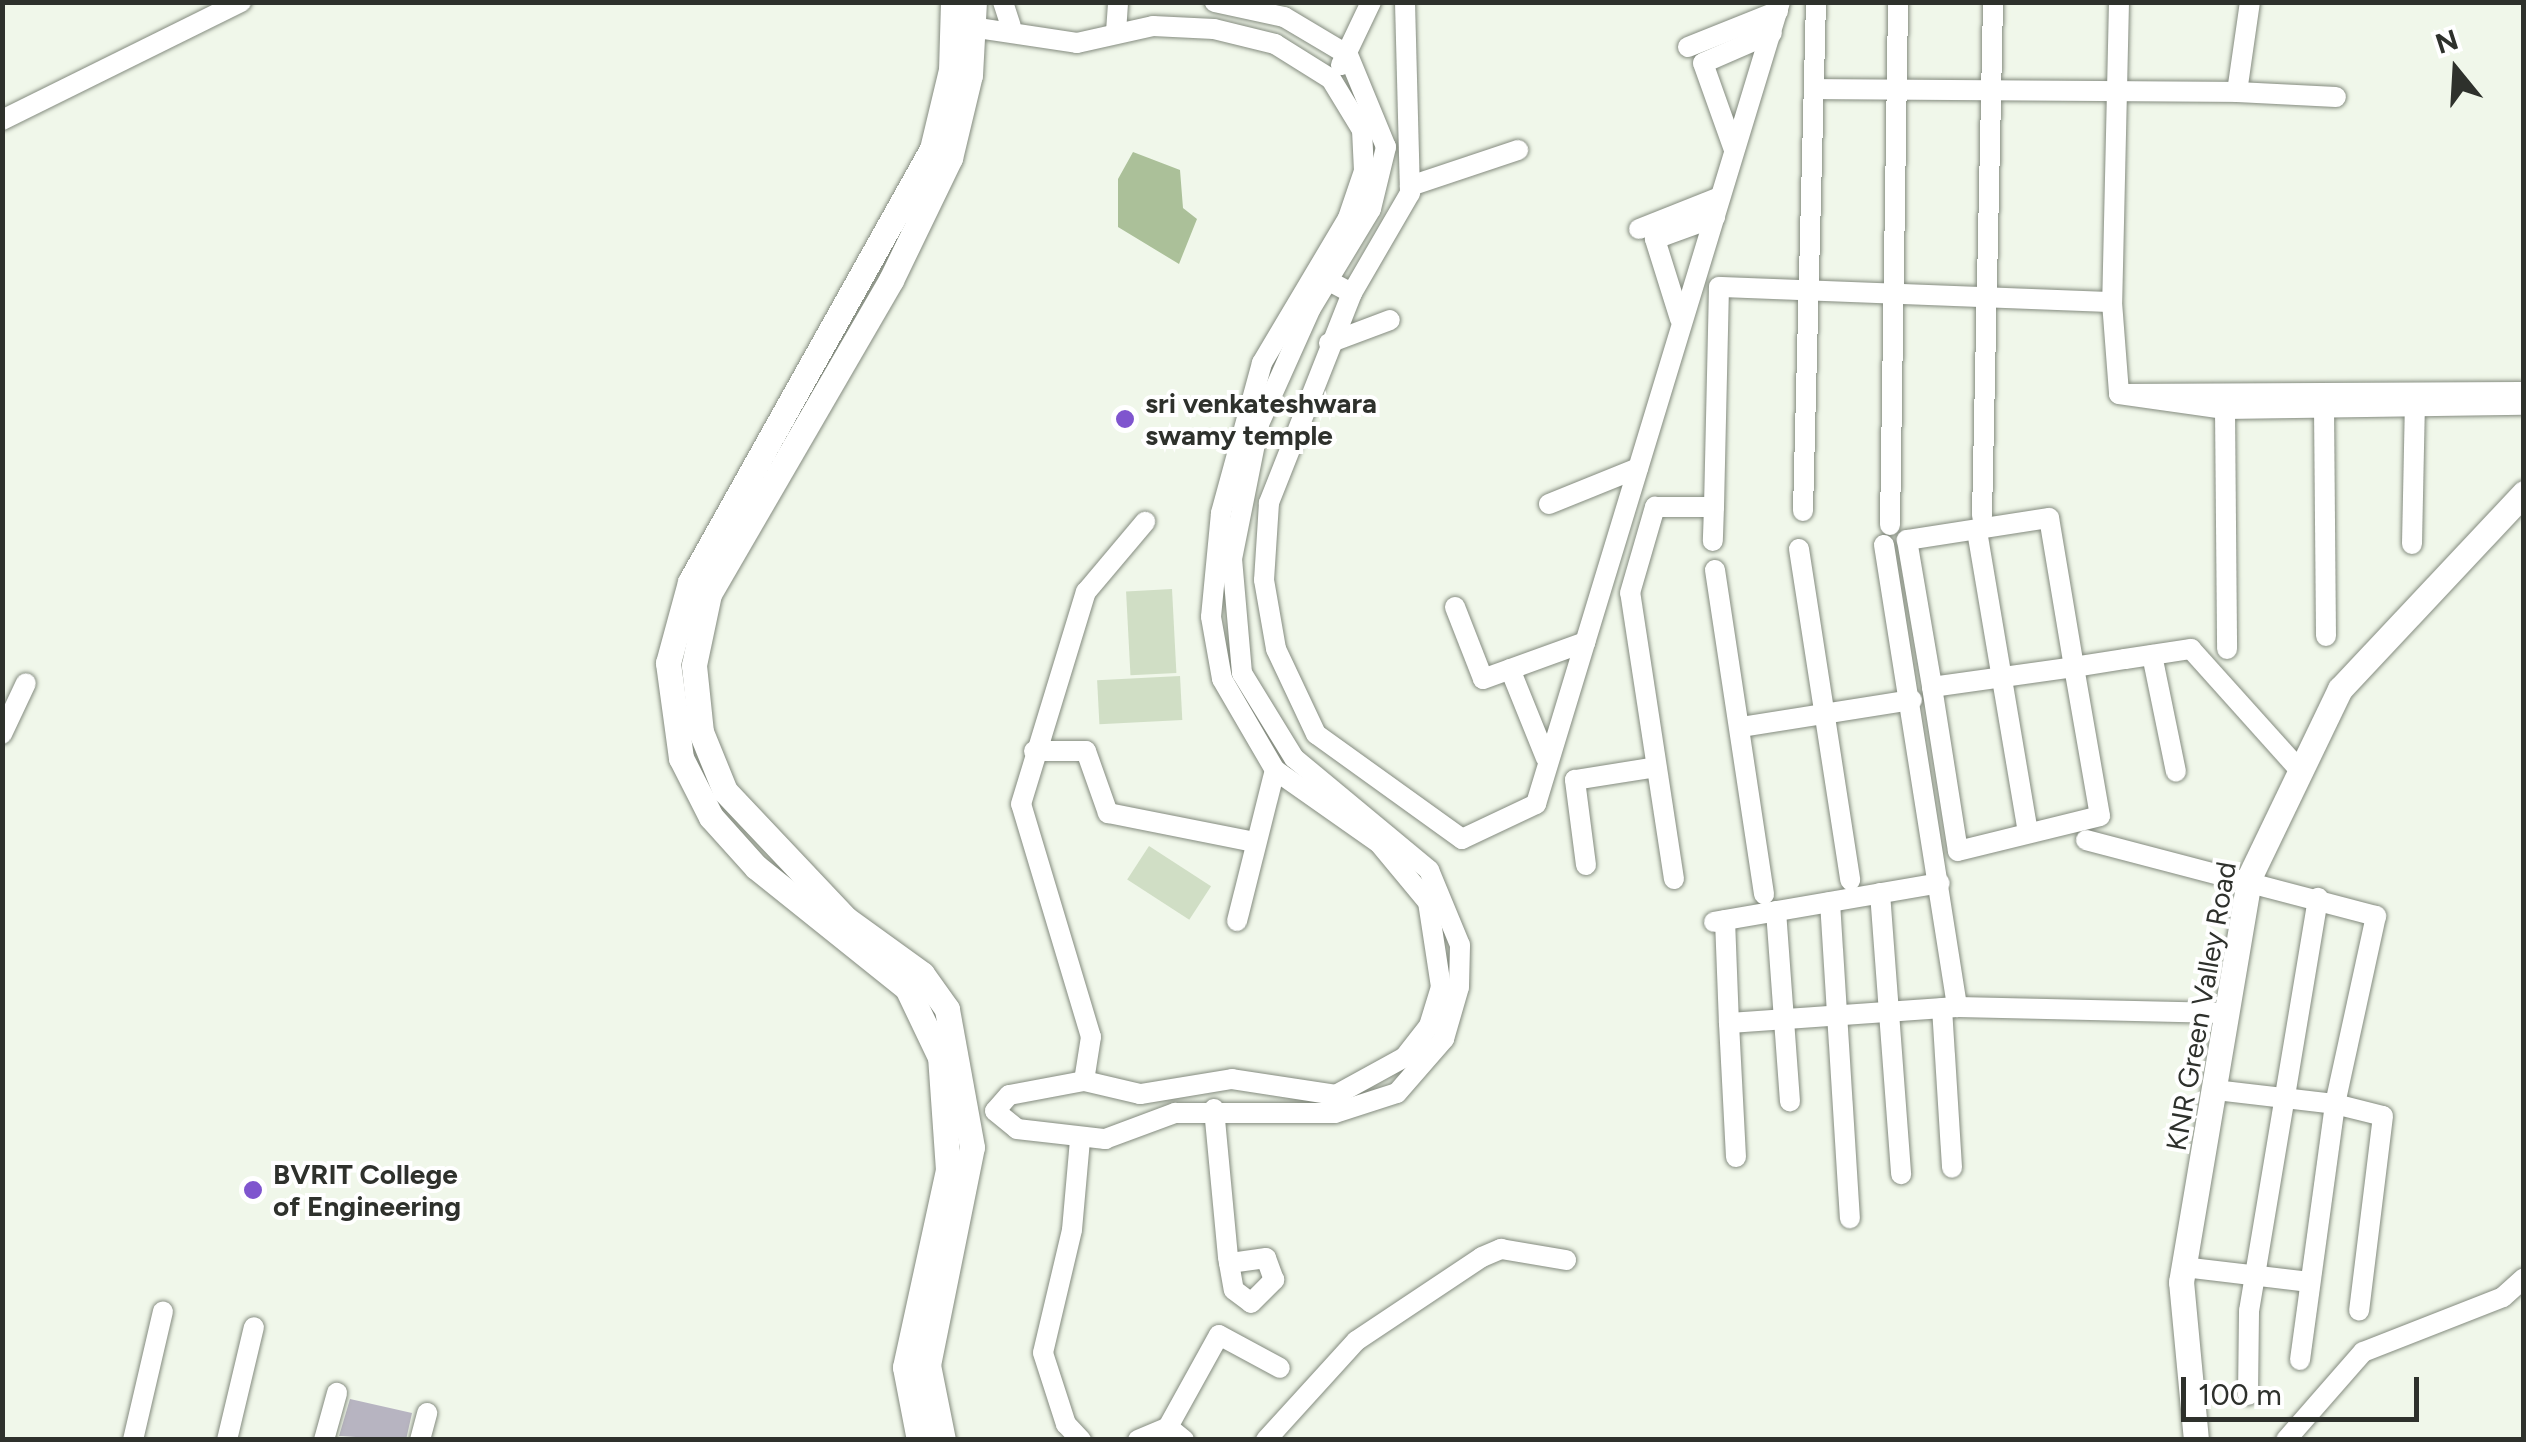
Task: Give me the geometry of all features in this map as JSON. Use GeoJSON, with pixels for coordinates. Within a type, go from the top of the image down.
{"type":"FeatureCollection","features":[{"type":"Feature","properties":{"kind":"street"},"geometry":{"type":"LineString","coordinates":[[2,120],[241,2]]}},
{"type":"Feature","properties":{"kind":"street"},"geometry":{"type":"LineString","coordinates":[[1003,2],[1011,26]]}},
{"type":"Feature","properties":{"kind":"street"},"geometry":{"type":"LineString","coordinates":[[1116,32],[1118,2]]}},
{"type":"Feature","properties":{"kind":"street"},"geometry":{"type":"LineString","coordinates":[[1215,2],[1257,6],[1348,55],[1386,147],[1372,209],[1316,293]]}},
{"type":"Feature","properties":{"kind":"street"},"geometry":{"type":"LineString","coordinates":[[1332,79],[1348,55],[1372,2]]}},
{"type":"Feature","properties":{"kind":"street"},"geometry":{"type":"LineString","coordinates":[[1405,2],[1410,186],[1329,344],[1269,503],[1264,580],[1276,648],[1316,734],[1462,839],[1532,810],[1779,7]]}},
{"type":"Feature","properties":{"kind":"street"},"geometry":{"type":"LineString","coordinates":[[1804,512],[1816,2]]}},
{"type":"Feature","properties":{"kind":"street"},"geometry":{"type":"LineString","coordinates":[[1898,2],[1887,535],[1940,883],[1950,1008],[1952,1168]]}},
{"type":"Feature","properties":{"kind":"street"},"geometry":{"type":"LineString","coordinates":[[1992,2],[1979,524],[2028,833]]}},
{"type":"Feature","properties":{"kind":"street"},"geometry":{"type":"LineString","coordinates":[[2119,2],[2112,302],[2119,394]]}},
{"type":"Feature","properties":{"kind":"street"},"geometry":{"type":"LineString","coordinates":[[2237,92],[2250,2]]}},
{"type":"Feature","properties":{"kind":"street"},"geometry":{"type":"LineString","coordinates":[[1688,47],[1779,7]]}},
{"type":"Feature","properties":{"kind":"street"},"geometry":{"type":"LineString","coordinates":[[943,1440],[928,1365],[972,1147],[971,1113],[907,988],[834,935],[711,817],[681,758],[668,664],[698,566],[932,148],[964,14],[1077,43],[1116,32],[1214,29],[1275,44],[1332,79],[1362,130],[1364,170],[1348,218],[1259,424],[1232,559],[1242,674],[1275,770],[1250,841],[1237,920]]}},
{"type":"Feature","properties":{"kind":"street"},"geometry":{"type":"LineString","coordinates":[[1734,150],[1704,63],[1772,33]]}},
{"type":"Feature","properties":{"kind":"street"},"geometry":{"type":"LineString","coordinates":[[1814,89],[2237,92],[2336,97]]}},
{"type":"Feature","properties":{"kind":"street"},"geometry":{"type":"LineString","coordinates":[[1410,186],[1518,150]]}},
{"type":"Feature","properties":{"kind":"street"},"geometry":{"type":"LineString","coordinates":[[1638,229],[1718,207]]}},
{"type":"Feature","properties":{"kind":"street"},"geometry":{"type":"LineString","coordinates":[[1680,320],[1655,240],[1718,207]]}},
{"type":"Feature","properties":{"kind":"street"},"geometry":{"type":"LineString","coordinates":[[1713,541],[1719,287],[2112,302]]}},
{"type":"Feature","properties":{"kind":"street"},"geometry":{"type":"LineString","coordinates":[[1316,293],[1352,293]]}},
{"type":"Feature","properties":{"kind":"street"},"geometry":{"type":"LineString","coordinates":[[1316,293],[1340,320]]}},
{"type":"Feature","properties":{"kind":"street"},"geometry":{"type":"LineString","coordinates":[[1329,344],[1390,320]]}},
{"type":"Feature","properties":{"kind":"street"},"geometry":{"type":"LineString","coordinates":[[2119,394],[2524,392]]}},
{"type":"Feature","properties":{"kind":"street"},"geometry":{"type":"LineString","coordinates":[[2119,394],[2224,409],[2524,406]]}},
{"type":"Feature","properties":{"kind":"street"},"geometry":{"type":"LineString","coordinates":[[2412,544],[2415,405]]}},
{"type":"Feature","properties":{"kind":"street"},"geometry":{"type":"LineString","coordinates":[[2324,407],[2326,636]]}},
{"type":"Feature","properties":{"kind":"street"},"geometry":{"type":"LineString","coordinates":[[2224,409],[2227,649]]}},
{"type":"Feature","properties":{"kind":"street"},"geometry":{"type":"LineString","coordinates":[[1549,504],[1638,468]]}},
{"type":"Feature","properties":{"kind":"street","name":"KNR Green Valley Road"},"geometry":{"type":"LineString","coordinates":[[2196,1440],[2184,1267],[2249,878],[2297,767],[2340,689],[2524,493]]}},
{"type":"Feature","properties":{"kind":"street"},"geometry":{"type":"LineString","coordinates":[[1674,879],[1630,593],[1655,507],[1714,507]]}},
{"type":"Feature","properties":{"kind":"street"},"geometry":{"type":"LineString","coordinates":[[2049,518],[2074,666],[2100,816],[1958,851],[1908,540],[1979,524],[2049,518]]}},
{"type":"Feature","properties":{"kind":"street"},"geometry":{"type":"LineString","coordinates":[[1084,1081],[1091,1037],[1021,804],[1034,751],[1086,592],[1145,522]]}},
{"type":"Feature","properties":{"kind":"street"},"geometry":{"type":"LineString","coordinates":[[1799,549],[1850,880]]}},
{"type":"Feature","properties":{"kind":"street"},"geometry":{"type":"LineString","coordinates":[[1715,570],[1786,1016],[1790,1101]]}},
{"type":"Feature","properties":{"kind":"street"},"geometry":{"type":"LineString","coordinates":[[1455,607],[1482,679],[1585,642]]}},
{"type":"Feature","properties":{"kind":"street"},"geometry":{"type":"LineString","coordinates":[[1932,688],[2192,649],[2297,767]]}},
{"type":"Feature","properties":{"kind":"street"},"geometry":{"type":"LineString","coordinates":[[2152,655],[2176,772]]}},
{"type":"Feature","properties":{"kind":"street"},"geometry":{"type":"LineString","coordinates":[[1510,670],[1546,758]]}},
{"type":"Feature","properties":{"kind":"street"},"geometry":{"type":"LineString","coordinates":[[2,734],[26,683]]}},
{"type":"Feature","properties":{"kind":"street"},"geometry":{"type":"LineString","coordinates":[[1741,727],[1912,700]]}},
{"type":"Feature","properties":{"kind":"street"},"geometry":{"type":"LineString","coordinates":[[971,1113],[1017,1129],[1080,1140],[1145,1120],[1214,1109],[1287,1115],[1370,1104],[1397,1093],[1444,1039],[1459,987],[1449,904],[1429,870],[1365,812],[1269,744]]}},
{"type":"Feature","properties":{"kind":"street"},"geometry":{"type":"LineString","coordinates":[[1034,751],[1086,750],[1108,813],[1250,841]]}},
{"type":"Feature","properties":{"kind":"street"},"geometry":{"type":"LineString","coordinates":[[1338,794],[1358,764]]}},
{"type":"Feature","properties":{"kind":"street"},"geometry":{"type":"LineString","coordinates":[[1586,865],[1575,780],[1656,768]]}},
{"type":"Feature","properties":{"kind":"street"},"geometry":{"type":"LineString","coordinates":[[919,1440],[906,1379],[909,1319],[948,1170],[971,1113],[1009,1095],[1084,1081],[1140,1094],[1232,1079],[1336,1095],[1373,1080],[1429,1026],[1442,946],[1428,902],[1379,843],[1275,770]]}},
{"type":"Feature","properties":{"kind":"street"},"geometry":{"type":"LineString","coordinates":[[1365,812],[1383,783]]}},
{"type":"Feature","properties":{"kind":"street"},"geometry":{"type":"LineString","coordinates":[[2086,840],[2249,878],[2376,916],[2335,1104],[2300,1360]]}},
{"type":"Feature","properties":{"kind":"street"},"geometry":{"type":"LineString","coordinates":[[1736,1157],[1720,921],[1770,903],[1830,902],[1940,883]]}},
{"type":"Feature","properties":{"kind":"street"},"geometry":{"type":"LineString","coordinates":[[1880,893],[1893,1011],[1901,1174]]}},
{"type":"Feature","properties":{"kind":"street"},"geometry":{"type":"LineString","coordinates":[[2248,1395],[2254,1276],[2318,898]]}},
{"type":"Feature","properties":{"kind":"street"},"geometry":{"type":"LineString","coordinates":[[1830,902],[1850,1218]]}},
{"type":"Feature","properties":{"kind":"street"},"geometry":{"type":"LineString","coordinates":[[1729,1024],[1786,1016],[1950,1008],[2224,1013]]}},
{"type":"Feature","properties":{"kind":"street"},"geometry":{"type":"LineString","coordinates":[[2216,1090],[2335,1104],[2383,1116],[2359,1311]]}},
{"type":"Feature","properties":{"kind":"street"},"geometry":{"type":"LineString","coordinates":[[1140,1094],[1145,1120]]}},
{"type":"Feature","properties":{"kind":"street"},"geometry":{"type":"LineString","coordinates":[[1214,1109],[1229,1262]]}},
{"type":"Feature","properties":{"kind":"street"},"geometry":{"type":"LineString","coordinates":[[1080,1140],[1072,1230],[1043,1353],[1066,1424],[1081,1440]]}},
{"type":"Feature","properties":{"kind":"street"},"geometry":{"type":"LineString","coordinates":[[1266,1440],[1356,1341],[1482,1257],[1501,1249],[1566,1260]]}},
{"type":"Feature","properties":{"kind":"street"},"geometry":{"type":"LineString","coordinates":[[2184,1267],[2310,1282]]}},
{"type":"Feature","properties":{"kind":"street"},"geometry":{"type":"LineString","coordinates":[[2286,1440],[2362,1352],[2502,1297],[2524,1278]]}},
{"type":"Feature","properties":{"kind":"street"},"geometry":{"type":"LineString","coordinates":[[134,1440],[163,1311]]}},
{"type":"Feature","properties":{"kind":"street"},"geometry":{"type":"LineString","coordinates":[[227,1440],[254,1326]]}},
{"type":"Feature","properties":{"kind":"street"},"geometry":{"type":"LineString","coordinates":[[1138,1440],[1176,1433],[1219,1334],[1280,1368]]}},
{"type":"Feature","properties":{"kind":"street"},"geometry":{"type":"LineString","coordinates":[[324,1440],[337,1393]]}},
{"type":"Feature","properties":{"kind":"street"},"geometry":{"type":"LineString","coordinates":[[420,1440],[427,1413]]}},
{"type":"Feature","properties":{"kind":"shaded area"},"geometry":{"type":"Polygon","coordinates":[[[1133,152],[1180,170],[1183,208],[1197,219],[1179,264],[1118,227],[1118,179],[1133,152]]]}},
{"type":"Feature","properties":{"kind":"shaded area"},"geometry":{"type":"Polygon","coordinates":[[[1172,589],[1176,673],[1130,675],[1126,591],[1172,589]]]}},
{"type":"Feature","properties":{"kind":"shaded area"},"geometry":{"type":"Polygon","coordinates":[[[1180,676],[1182,720],[1099,724],[1097,680],[1180,676]]]}},
{"type":"Feature","properties":{"kind":"shaded area"},"geometry":{"type":"Polygon","coordinates":[[[1149,846],[1211,886],[1189,920],[1127,880],[1149,846]]]}},
{"type":"Feature","properties":{"kind":"building"},"geometry":{"type":"Polygon","coordinates":[[[350,1399],[412,1413],[406,1440],[339,1436],[350,1399]]]}},
{"type":"Feature","properties":{"kind":"place","name":"sri venkateshwara swamy temple"},"geometry":{"type":"Point","coordinates":[1125,419]}},
{"type":"Feature","properties":{"kind":"place","name":"BVRIT College of Engineering"},"geometry":{"type":"Point","coordinates":[253,1190]}}]}
